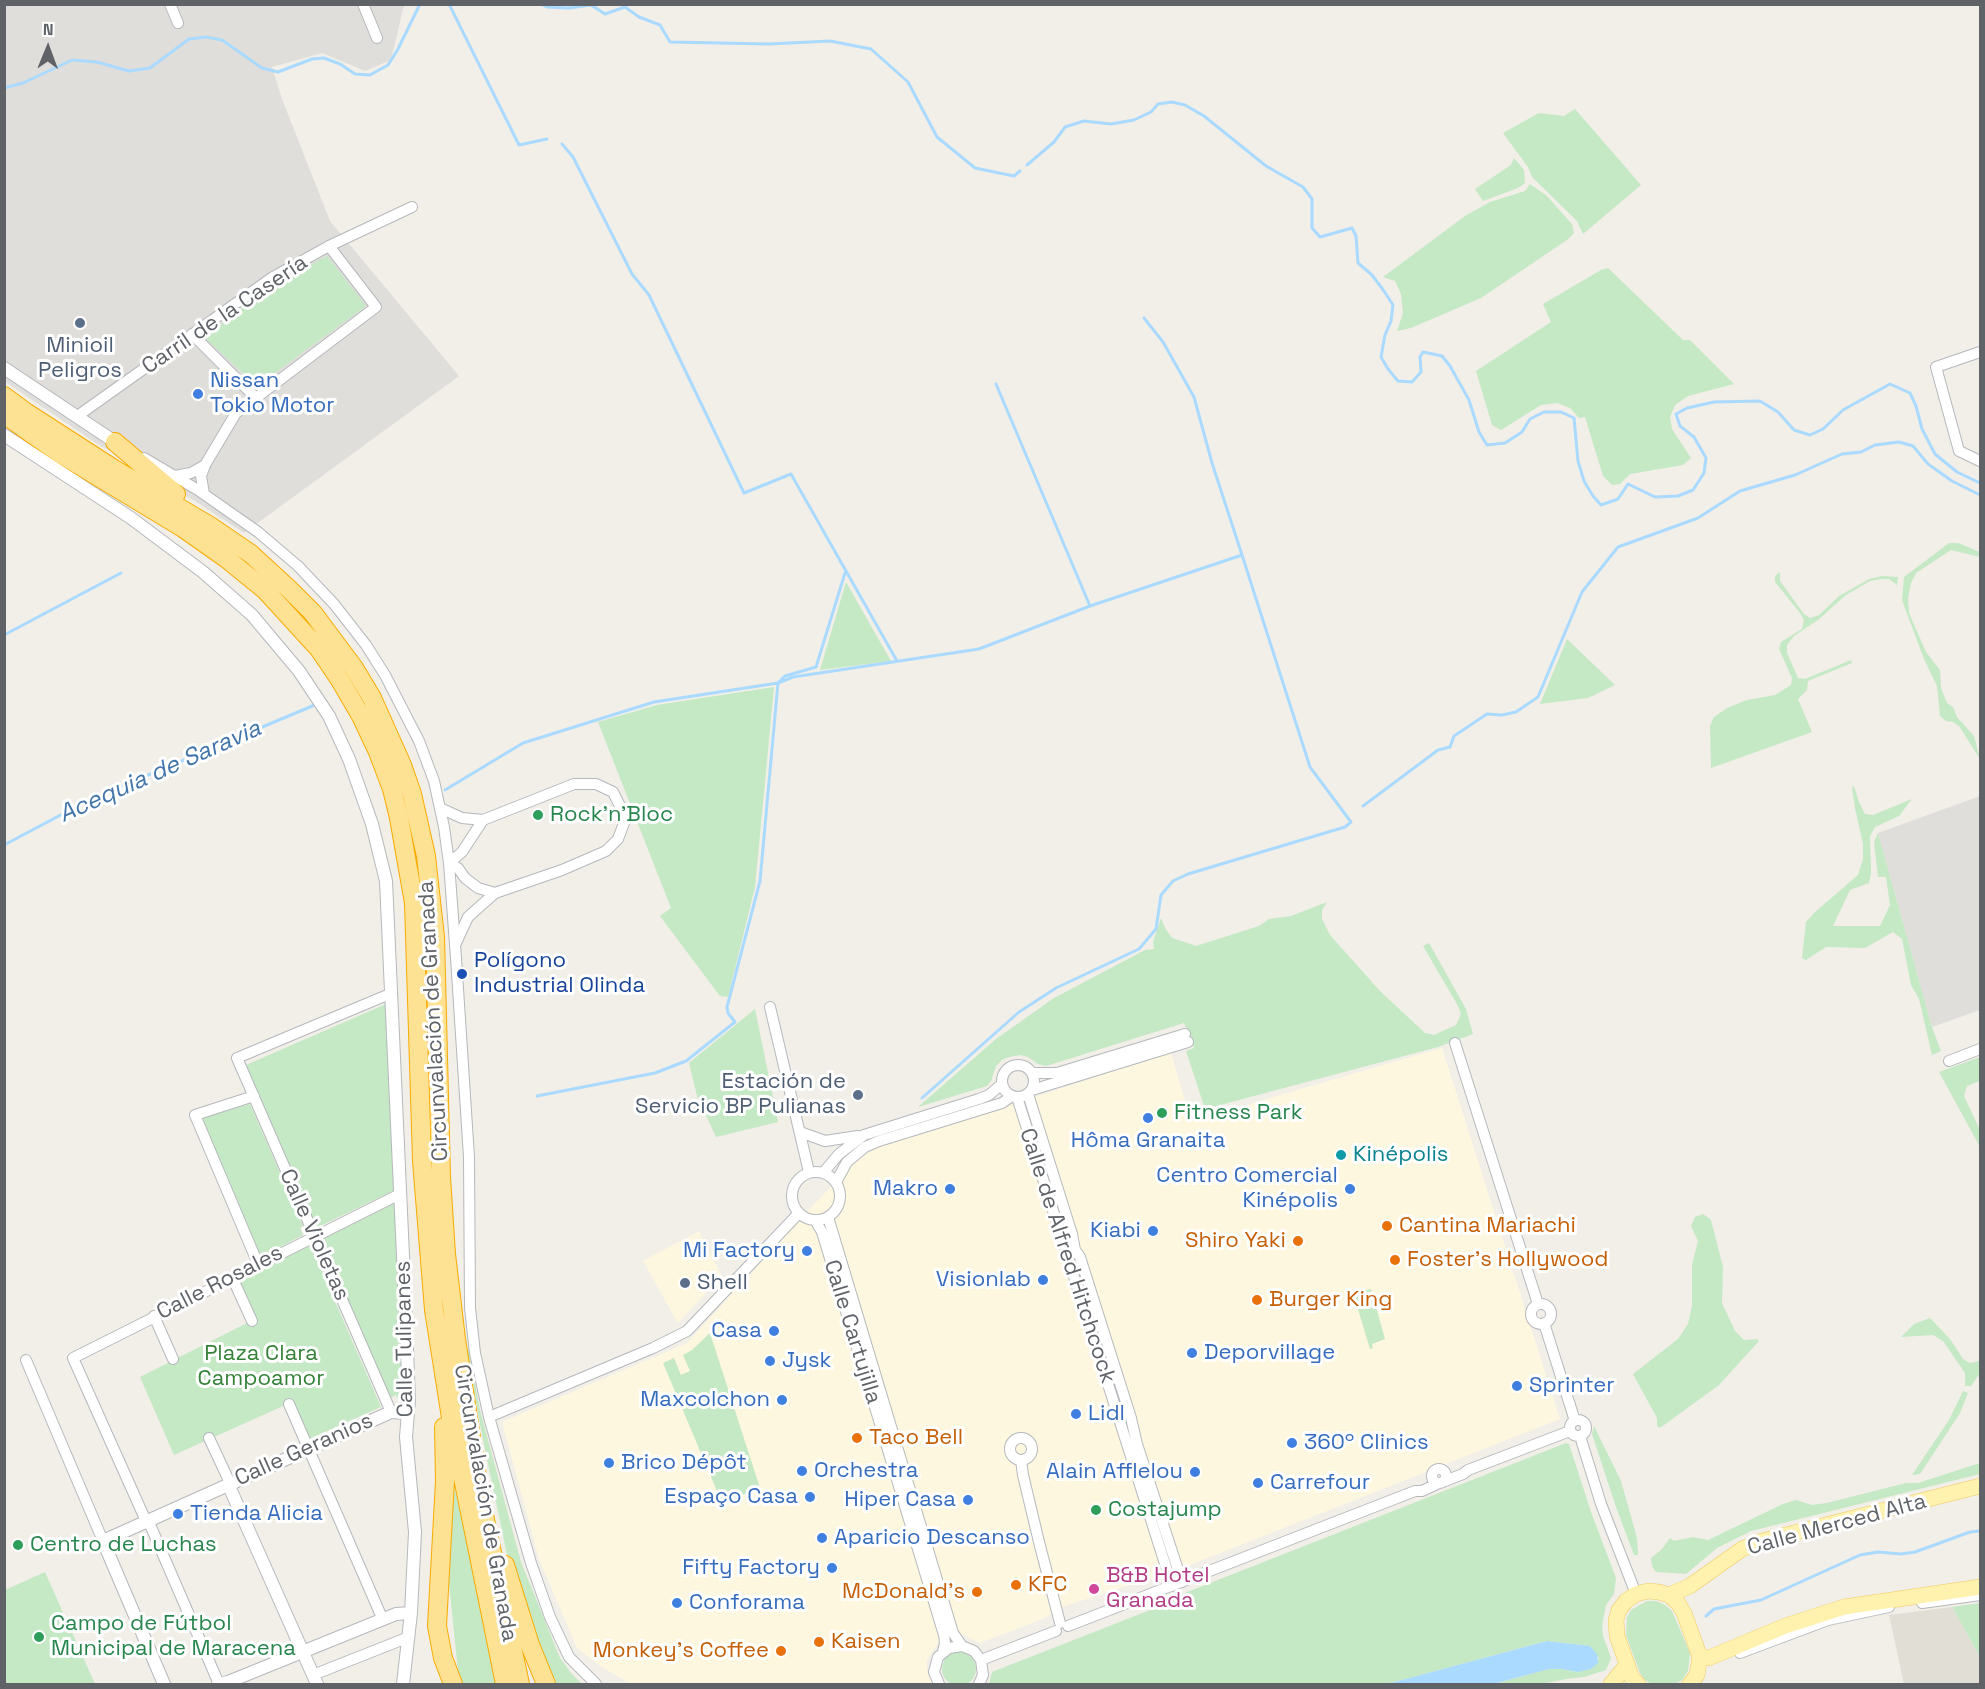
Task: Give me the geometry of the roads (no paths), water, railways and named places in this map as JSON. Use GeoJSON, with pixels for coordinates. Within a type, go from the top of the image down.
{"type":"FeatureCollection","features":[{"type":"Feature","properties":{"kind":"highway","name":"Circunvalación de Granada"},"geometry":{"type":"LineString","coordinates":[[4,396],[27,414],[114,469],[210,526],[251,554],[274,575],[313,613],[354,668],[372,698],[402,765],[412,794],[426,856],[435,937],[441,1177],[447,1265],[456,1339],[480,1496],[520,1684]]}},
{"type":"Feature","properties":{"kind":"highway","name":"Circunvalación de Granada"},"geometry":{"type":"LineString","coordinates":[[7,422],[183,528],[227,559],[265,590],[319,649],[361,716],[378,752],[392,789],[399,818],[414,903],[424,1211],[434,1310],[465,1489],[505,1684]]}},
{"type":"Feature","properties":{"kind":"highway"},"geometry":{"type":"LineString","coordinates":[[115,442],[168,489],[197,509],[210,526]]}},
{"type":"Feature","properties":{"kind":"highway"},"geometry":{"type":"LineString","coordinates":[[445,1380],[442,1406],[445,1481],[437,1626],[442,1658],[453,1684]]}},
{"type":"Feature","properties":{"kind":"highway"},"geometry":{"type":"LineString","coordinates":[[480,1496],[492,1513],[530,1645],[546,1684]]}},
{"type":"Feature","properties":{"kind":"main road","name":"Calle Merced Alta"},"geometry":{"type":"LineString","coordinates":[[1669,1595],[1690,1586],[1742,1549],[1762,1541],[1980,1486]]}},
{"type":"Feature","properties":{"kind":"main road"},"geometry":{"type":"LineString","coordinates":[[1700,1661],[1785,1626],[1844,1607],[1980,1587]]}},
{"type":"Feature","properties":{"kind":"main road"},"geometry":{"type":"LineString","coordinates":[[1638,1684],[1632,1677],[1617,1636],[1616,1620],[1619,1610],[1636,1594],[1659,1592],[1669,1595],[1684,1613],[1700,1661],[1697,1675],[1690,1684]]}},
{"type":"Feature","properties":{"kind":"main road"},"geometry":{"type":"LineString","coordinates":[[1611,1684],[1627,1665]]}},
{"type":"Feature","properties":{"kind":"street"},"geometry":{"type":"LineString","coordinates":[[170,4],[178,23]]}},
{"type":"Feature","properties":{"kind":"street"},"geometry":{"type":"LineString","coordinates":[[366,6],[377,38]]}},
{"type":"Feature","properties":{"kind":"street","name":"Carril de la Casería"},"geometry":{"type":"LineString","coordinates":[[76,417],[273,277],[329,246],[412,207]]}},
{"type":"Feature","properties":{"kind":"street"},"geometry":{"type":"LineString","coordinates":[[201,492],[201,476],[205,465],[236,413],[376,308],[329,246]]}},
{"type":"Feature","properties":{"kind":"street"},"geometry":{"type":"LineString","coordinates":[[192,334],[256,398]]}},
{"type":"Feature","properties":{"kind":"street"},"geometry":{"type":"LineString","coordinates":[[1980,352],[1936,367],[1959,451],[1980,461]]}},
{"type":"Feature","properties":{"kind":"street"},"geometry":{"type":"LineString","coordinates":[[4,368],[115,442],[201,492],[258,532],[298,566],[334,604],[366,645],[390,684],[419,741],[434,781],[449,863],[469,1158],[470,1308],[475,1353],[489,1417],[531,1563],[550,1617],[569,1657],[596,1684]]}},
{"type":"Feature","properties":{"kind":"street","name":"Calle Tulipanes"},"geometry":{"type":"LineString","coordinates":[[7,422],[203,572],[252,615],[315,693],[329,716],[349,759],[383,861],[392,993],[408,1389],[406,1437],[415,1532],[411,1613],[404,1684]]}},
{"type":"Feature","properties":{"kind":"street"},"geometry":{"type":"LineString","coordinates":[[175,476],[191,473],[205,465]]}},
{"type":"Feature","properties":{"kind":"street"},"geometry":{"type":"LineString","coordinates":[[440,808],[462,818],[483,820],[574,784],[596,784],[613,792],[620,806],[624,823],[618,838],[606,852],[495,893],[468,917],[454,946]]}},
{"type":"Feature","properties":{"kind":"street"},"geometry":{"type":"LineString","coordinates":[[449,863],[462,852],[483,820]]}},
{"type":"Feature","properties":{"kind":"street"},"geometry":{"type":"LineString","coordinates":[[449,863],[458,868],[465,878],[478,888],[495,893]]}},
{"type":"Feature","properties":{"kind":"street","name":"Calle Violetas"},"geometry":{"type":"LineString","coordinates":[[391,1412],[237,1058],[392,993]]}},
{"type":"Feature","properties":{"kind":"street"},"geometry":{"type":"LineString","coordinates":[[770,1007],[809,1172]]}},
{"type":"Feature","properties":{"kind":"street"},"geometry":{"type":"LineString","coordinates":[[1033,1073],[1057,1073],[1186,1038]]}},
{"type":"Feature","properties":{"kind":"street"},"geometry":{"type":"LineString","coordinates":[[836,1182],[847,1162],[865,1147],[879,1140],[1002,1102],[1173,1042]]}},
{"type":"Feature","properties":{"kind":"street"},"geometry":{"type":"LineString","coordinates":[[1455,1043],[1538,1304],[1545,1305],[1551,1312],[1549,1319],[1544,1323],[1575,1429],[1636,1594]]}},
{"type":"Feature","properties":{"kind":"street"},"geometry":{"type":"LineString","coordinates":[[1949,1061],[1980,1049]]}},
{"type":"Feature","properties":{"kind":"street"},"geometry":{"type":"LineString","coordinates":[[1015,1064],[1026,1066],[1033,1073],[1035,1082],[1022,1095],[1004,1089],[1002,1084],[1006,1069],[1015,1064]]}},
{"type":"Feature","properties":{"kind":"street"},"geometry":{"type":"LineString","coordinates":[[800,1132],[825,1141],[864,1135],[979,1099],[989,1095],[1002,1084]]}},
{"type":"Feature","properties":{"kind":"street","name":"Calle de Alfred Hitchcock"},"geometry":{"type":"LineString","coordinates":[[1022,1095],[1072,1234],[1072,1240],[1080,1257],[1131,1418],[1177,1584]]}},
{"type":"Feature","properties":{"kind":"street"},"geometry":{"type":"LineString","coordinates":[[254,1096],[195,1115],[258,1264]]}},
{"type":"Feature","properties":{"kind":"street"},"geometry":{"type":"LineString","coordinates":[[823,1173],[839,1154],[864,1135]]}},
{"type":"Feature","properties":{"kind":"street"},"geometry":{"type":"LineString","coordinates":[[809,1172],[823,1173],[836,1182],[840,1198],[836,1209],[828,1216],[815,1220],[806,1218],[793,1204],[792,1192],[795,1182],[809,1172]]}},
{"type":"Feature","properties":{"kind":"street","name":"Calle Rosales"},"geometry":{"type":"LineString","coordinates":[[147,1520],[74,1358],[314,1235],[400,1194]]}},
{"type":"Feature","properties":{"kind":"street"},"geometry":{"type":"LineString","coordinates":[[489,1417],[673,1340],[687,1331],[799,1213]]}},
{"type":"Feature","properties":{"kind":"street","name":"Calle Cartujilla"},"geometry":{"type":"LineString","coordinates":[[828,1216],[953,1633],[962,1646]]}},
{"type":"Feature","properties":{"kind":"street","name":"Calle Cartujilla"},"geometry":{"type":"LineString","coordinates":[[815,1220],[822,1232],[944,1635],[943,1652],[935,1664],[934,1672],[939,1684]]}},
{"type":"Feature","properties":{"kind":"street"},"geometry":{"type":"LineString","coordinates":[[232,1277],[252,1321]]}},
{"type":"Feature","properties":{"kind":"street"},"geometry":{"type":"LineString","coordinates":[[154,1316],[173,1359]]}},
{"type":"Feature","properties":{"kind":"street"},"geometry":{"type":"LineString","coordinates":[[26,1360],[165,1684]]}},
{"type":"Feature","properties":{"kind":"street"},"geometry":{"type":"LineString","coordinates":[[289,1404],[383,1620]]}},
{"type":"Feature","properties":{"kind":"street","name":"Calle Geranios"},"geometry":{"type":"LineString","coordinates":[[103,1541],[391,1412],[408,1413]]}},
{"type":"Feature","properties":{"kind":"street"},"geometry":{"type":"LineString","coordinates":[[981,1660],[1415,1491],[1440,1477],[1463,1474],[1468,1470],[1575,1429]]}},
{"type":"Feature","properties":{"kind":"street"},"geometry":{"type":"LineString","coordinates":[[209,1438],[315,1680],[409,1637]]}},
{"type":"Feature","properties":{"kind":"street"},"geometry":{"type":"LineString","coordinates":[[1021,1460],[1061,1627]]}},
{"type":"Feature","properties":{"kind":"street"},"geometry":{"type":"LineString","coordinates":[[147,1520],[219,1684],[396,1614],[411,1613]]}},
{"type":"Feature","properties":{"kind":"street"},"geometry":{"type":"LineString","coordinates":[[1700,1661],[1712,1664],[1828,1620],[1886,1608],[1980,1595]]}},
{"type":"Feature","properties":{"kind":"street"},"geometry":{"type":"LineString","coordinates":[[943,1652],[949,1648],[962,1646],[974,1651],[981,1660],[983,1675],[979,1684]]}},
{"type":"Feature","properties":{"kind":"water"},"geometry":{"type":"Polygon","coordinates":[[[1547,1641],[1590,1646],[1597,1654],[1598,1663],[1591,1669],[1577,1672],[1549,1669],[1493,1684],[1387,1684],[1547,1641]]]}},
{"type":"Feature","properties":{"kind":"waterway"},"geometry":{"type":"LineString","coordinates":[[4,88],[23,83],[72,60],[97,62],[129,71],[150,68],[189,39],[206,37],[222,40],[262,68],[278,72],[312,59],[324,58],[340,64],[355,74],[370,75],[388,65],[420,4]]}},
{"type":"Feature","properties":{"kind":"waterway"},"geometry":{"type":"LineString","coordinates":[[449,4],[519,145],[547,139]]}},
{"type":"Feature","properties":{"kind":"waterway"},"geometry":{"type":"LineString","coordinates":[[541,4],[547,7],[569,8],[591,5],[605,14],[625,7],[639,17],[660,25],[670,42],[769,44],[830,41],[871,49],[908,82],[937,137],[975,168],[1014,176],[1020,171]]}},
{"type":"Feature","properties":{"kind":"waterway"},"geometry":{"type":"LineString","coordinates":[[1027,165],[1054,142],[1065,127],[1084,121],[1111,124],[1134,120],[1151,112],[1158,104],[1172,102],[1185,105],[1204,116],[1266,166],[1303,187],[1312,199],[1312,228],[1320,237],[1352,228],[1356,236],[1358,263],[1372,275],[1393,305],[1381,357],[1398,381],[1412,382],[1421,372],[1420,357],[1423,352],[1442,356],[1469,400],[1479,432],[1487,445],[1505,443],[1522,432],[1530,419],[1544,412],[1561,412],[1574,418],[1578,461],[1584,481],[1601,505],[1618,499],[1628,484],[1655,497],[1678,496],[1693,490],[1704,473],[1706,458],[1694,437],[1680,426],[1676,414],[1687,408],[1714,402],[1760,401],[1778,412],[1794,430],[1810,435],[1823,429],[1843,410],[1890,384],[1910,393],[1922,429],[1935,454],[1957,472],[1980,483]]}},
{"type":"Feature","properties":{"kind":"waterway"},"geometry":{"type":"LineString","coordinates":[[562,144],[573,157],[632,274],[649,295],[744,493],[791,474],[897,661]]}},
{"type":"Feature","properties":{"kind":"waterway"},"geometry":{"type":"LineString","coordinates":[[1144,318],[1163,342],[1194,397],[1212,463],[1242,555]]}},
{"type":"Feature","properties":{"kind":"waterway"},"geometry":{"type":"LineString","coordinates":[[996,384],[1090,606]]}},
{"type":"Feature","properties":{"kind":"waterway"},"geometry":{"type":"LineString","coordinates":[[1363,806],[1438,750],[1450,747],[1454,736],[1487,714],[1502,715],[1516,712],[1538,697],[1582,592],[1618,547],[1698,518],[1740,491],[1795,475],[1842,454],[1861,452],[1875,445],[1899,442],[1913,446],[1928,464],[1952,481],[1980,495]]}},
{"type":"Feature","properties":{"kind":"waterway"},"geometry":{"type":"LineString","coordinates":[[445,790],[523,743],[654,702],[778,683],[793,677],[979,649],[1090,606],[1242,555],[1310,767],[1351,822],[1345,827],[1188,874],[1173,881],[1161,895],[1156,929],[1139,949],[1056,988],[1019,1012],[922,1098]]}},
{"type":"Feature","properties":{"kind":"waterway"},"geometry":{"type":"LineString","coordinates":[[4,635],[121,573]]}},
{"type":"Feature","properties":{"kind":"waterway"},"geometry":{"type":"LineString","coordinates":[[537,1096],[655,1073],[686,1061],[735,1022],[728,1013],[727,1007],[760,881],[778,683],[785,676],[816,667],[845,573]]}},
{"type":"Feature","properties":{"kind":"waterway","name":"Acequia de Saravia"},"geometry":{"type":"LineString","coordinates":[[4,845],[89,800],[317,704]]}},
{"type":"Feature","properties":{"kind":"waterway"},"geometry":{"type":"LineString","coordinates":[[1706,1616],[1714,1609],[1761,1600],[1860,1555],[1878,1552],[1901,1554],[1915,1552],[1970,1532],[1980,1531]]}},
{"type":"Feature","properties":{"kind":"place","name":"Minioil Peligros"},"geometry":{"type":"Point","coordinates":[80,323]}},
{"type":"Feature","properties":{"kind":"place","name":"Nissan Tokio Motor"},"geometry":{"type":"Point","coordinates":[198,394]}},
{"type":"Feature","properties":{"kind":"place","name":"Rock'n'Bloc"},"geometry":{"type":"Point","coordinates":[538,815]}},
{"type":"Feature","properties":{"kind":"place","name":"Polígono Industrial Olinda"},"geometry":{"type":"Point","coordinates":[462,974]}},
{"type":"Feature","properties":{"kind":"place","name":"Estación de Servicio BP Pulianas"},"geometry":{"type":"Point","coordinates":[858,1095]}},
{"type":"Feature","properties":{"kind":"place","name":"Fitness Park"},"geometry":{"type":"Point","coordinates":[1162,1113]}},
{"type":"Feature","properties":{"kind":"place","name":"Hôma Granaita"},"geometry":{"type":"Point","coordinates":[1148,1118]}},
{"type":"Feature","properties":{"kind":"place","name":"Kinépolis"},"geometry":{"type":"Point","coordinates":[1341,1155]}},
{"type":"Feature","properties":{"kind":"place","name":"Makro"},"geometry":{"type":"Point","coordinates":[950,1189]}},
{"type":"Feature","properties":{"kind":"place","name":"Centro Comercial Kinépolis"},"geometry":{"type":"Point","coordinates":[1350,1189]}},
{"type":"Feature","properties":{"kind":"place","name":"Cantina Mariachi"},"geometry":{"type":"Point","coordinates":[1387,1226]}},
{"type":"Feature","properties":{"kind":"place","name":"Kiabi"},"geometry":{"type":"Point","coordinates":[1153,1231]}},
{"type":"Feature","properties":{"kind":"place","name":"Shiro Yaki"},"geometry":{"type":"Point","coordinates":[1298,1241]}},
{"type":"Feature","properties":{"kind":"place","name":"Mi Factory"},"geometry":{"type":"Point","coordinates":[807,1251]}},
{"type":"Feature","properties":{"kind":"place","name":"Foster's Hollywood"},"geometry":{"type":"Point","coordinates":[1395,1260]}},
{"type":"Feature","properties":{"kind":"place","name":"Visionlab"},"geometry":{"type":"Point","coordinates":[1043,1280]}},
{"type":"Feature","properties":{"kind":"place","name":"Shell"},"geometry":{"type":"Point","coordinates":[685,1283]}},
{"type":"Feature","properties":{"kind":"place","name":"Burger King"},"geometry":{"type":"Point","coordinates":[1257,1300]}},
{"type":"Feature","properties":{"kind":"place","name":"Casa"},"geometry":{"type":"Point","coordinates":[774,1331]}},
{"type":"Feature","properties":{"kind":"place","name":"Deporvillage"},"geometry":{"type":"Point","coordinates":[1192,1353]}},
{"type":"Feature","properties":{"kind":"place","name":"Jysk"},"geometry":{"type":"Point","coordinates":[770,1361]}},
{"type":"Feature","properties":{"kind":"place","name":"Sprinter"},"geometry":{"type":"Point","coordinates":[1517,1386]}},
{"type":"Feature","properties":{"kind":"place","name":"Maxcolchon"},"geometry":{"type":"Point","coordinates":[782,1400]}},
{"type":"Feature","properties":{"kind":"place","name":"Lidl"},"geometry":{"type":"Point","coordinates":[1076,1414]}},
{"type":"Feature","properties":{"kind":"place","name":"Taco Bell"},"geometry":{"type":"Point","coordinates":[857,1438]}},
{"type":"Feature","properties":{"kind":"place","name":"360º Clinics"},"geometry":{"type":"Point","coordinates":[1292,1443]}},
{"type":"Feature","properties":{"kind":"place","name":"Brico Dépôt"},"geometry":{"type":"Point","coordinates":[609,1463]}},
{"type":"Feature","properties":{"kind":"place","name":"Orchestra"},"geometry":{"type":"Point","coordinates":[802,1471]}},
{"type":"Feature","properties":{"kind":"place","name":"Alain Afflelou"},"geometry":{"type":"Point","coordinates":[1195,1472]}},
{"type":"Feature","properties":{"kind":"place","name":"Carrefour"},"geometry":{"type":"Point","coordinates":[1258,1483]}},
{"type":"Feature","properties":{"kind":"place","name":"Espaço Casa"},"geometry":{"type":"Point","coordinates":[810,1497]}},
{"type":"Feature","properties":{"kind":"place","name":"Hiper Casa"},"geometry":{"type":"Point","coordinates":[968,1500]}},
{"type":"Feature","properties":{"kind":"place","name":"Costajump"},"geometry":{"type":"Point","coordinates":[1096,1510]}},
{"type":"Feature","properties":{"kind":"place","name":"Tienda Alicia"},"geometry":{"type":"Point","coordinates":[178,1514]}},
{"type":"Feature","properties":{"kind":"place","name":"Aparicio Descanso"},"geometry":{"type":"Point","coordinates":[822,1538]}},
{"type":"Feature","properties":{"kind":"place","name":"Centro de Luchas"},"geometry":{"type":"Point","coordinates":[18,1545]}},
{"type":"Feature","properties":{"kind":"place","name":"Fifty Factory"},"geometry":{"type":"Point","coordinates":[832,1568]}},
{"type":"Feature","properties":{"kind":"place","name":"KFC"},"geometry":{"type":"Point","coordinates":[1016,1585]}},
{"type":"Feature","properties":{"kind":"place","name":"B&B Hotel Granada"},"geometry":{"type":"Point","coordinates":[1094,1589]}},
{"type":"Feature","properties":{"kind":"place","name":"McDonald's"},"geometry":{"type":"Point","coordinates":[977,1592]}},
{"type":"Feature","properties":{"kind":"place","name":"Conforama"},"geometry":{"type":"Point","coordinates":[677,1603]}},
{"type":"Feature","properties":{"kind":"place","name":"Campo de Fútbol Municipal de Maracena"},"geometry":{"type":"Point","coordinates":[39,1637]}},
{"type":"Feature","properties":{"kind":"place","name":"Kaisen"},"geometry":{"type":"Point","coordinates":[819,1642]}},
{"type":"Feature","properties":{"kind":"place","name":"Monkey's Coffee"},"geometry":{"type":"Point","coordinates":[781,1651]}},
{"type":"Feature","properties":{"kind":"park label","name":"Plaza Clara Campoamor"},"geometry":{"type":"Point","coordinates":[261,1366]}}]}
